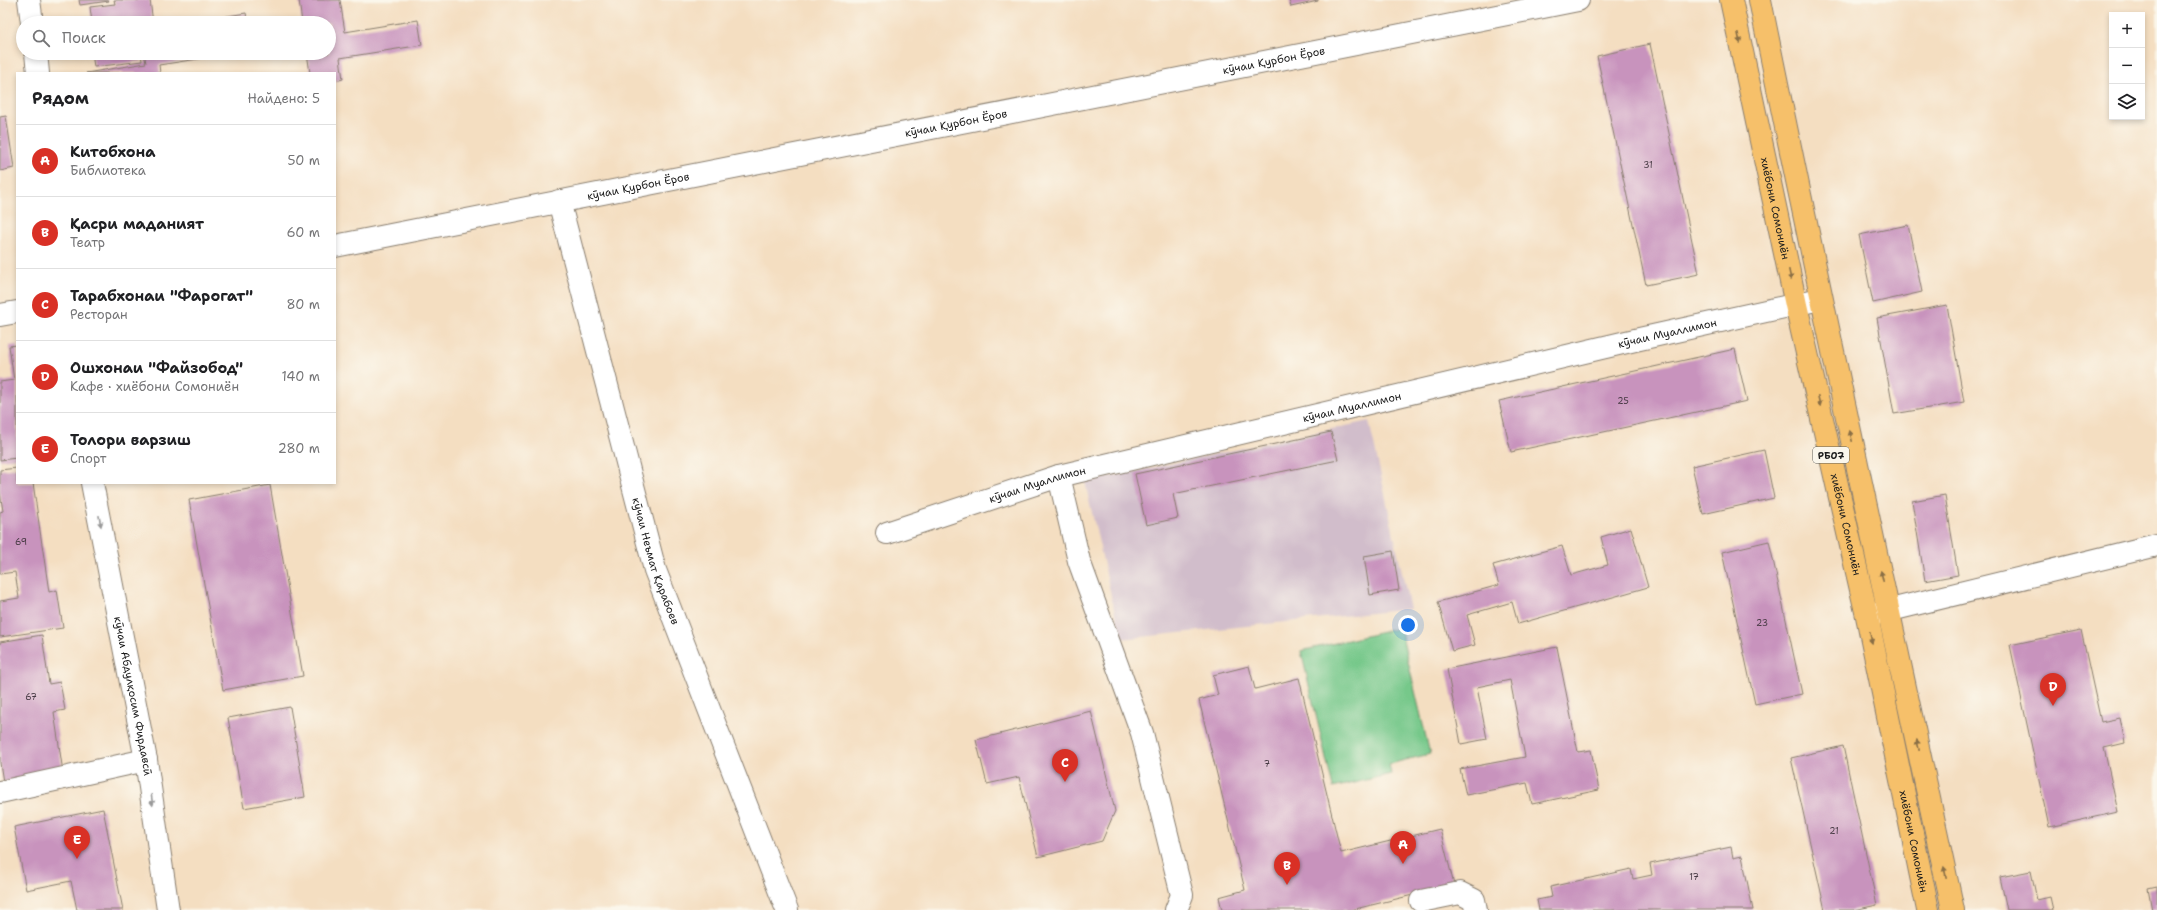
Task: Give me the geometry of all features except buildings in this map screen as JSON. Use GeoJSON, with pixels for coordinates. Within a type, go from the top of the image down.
{"type":"FeatureCollection","features":[{"type":"Feature","properties":{"kind":"highway","name":"хиёбони Сомониён"},"geometry":{"type":"LineString","coordinates":[[1731,0],[1796,305],[1867,616],[1928,910]]}},
{"type":"Feature","properties":{"kind":"highway","name":"хиёбони Сомониён"},"geometry":{"type":"LineString","coordinates":[[1760,0],[1820,299],[1890,610],[1953,910]]}},
{"type":"Feature","properties":{"kind":"street"},"geometry":{"type":"LineString","coordinates":[[29,0],[31,16]]}},
{"type":"Feature","properties":{"kind":"street","name":"кӯчаи Қурбон Ёров"},"geometry":{"type":"LineString","coordinates":[[336,246],[1578,0]]}},
{"type":"Feature","properties":{"kind":"street"},"geometry":{"type":"LineString","coordinates":[[37,60],[38,72]]}},
{"type":"Feature","properties":{"kind":"street","name":"кӯчаи Неъмат Қарабоев"},"geometry":{"type":"LineString","coordinates":[[558,201],[655,570],[787,910]]}},
{"type":"Feature","properties":{"kind":"street","name":"кӯчаи Муаллимон"},"geometry":{"type":"LineString","coordinates":[[887,533],[1060,476],[1635,340],[1820,299]]}},
{"type":"Feature","properties":{"kind":"street"},"geometry":{"type":"LineString","coordinates":[[0,316],[16,312]]}},
{"type":"Feature","properties":{"kind":"street"},"geometry":{"type":"LineString","coordinates":[[1060,476],[1079,561],[1142,733],[1182,895],[1176,910]]}},
{"type":"Feature","properties":{"kind":"street","name":"кӯчаи Абдулқосим Фирдавсӣ"},"geometry":{"type":"LineString","coordinates":[[92,484],[146,760],[168,910]]}},
{"type":"Feature","properties":{"kind":"street"},"geometry":{"type":"LineString","coordinates":[[1867,616],[2157,545]]}},
{"type":"Feature","properties":{"kind":"street"},"geometry":{"type":"LineString","coordinates":[[0,792],[146,760]]}},
{"type":"Feature","properties":{"kind":"street"},"geometry":{"type":"LineString","coordinates":[[1421,901],[1460,893],[1474,900],[1476,910]]}},
{"type":"Feature","properties":{"kind":"shaded area"},"geometry":{"type":"Polygon","coordinates":[[[1369,421],[1410,609],[1121,639],[1085,482],[1369,421]]]}},
{"type":"Feature","properties":{"kind":"green space"},"geometry":{"type":"Polygon","coordinates":[[[1400,628],[1430,754],[1389,764],[1391,774],[1333,788],[1301,651],[1400,628]]]}},
{"type":"Feature","properties":{"kind":"place","name":"Ошхонаи \"Файзобод\""},"geometry":{"type":"Point","coordinates":[2053,706]}},
{"type":"Feature","properties":{"kind":"place","name":"Тарабхонаи \"Фарогат\""},"geometry":{"type":"Point","coordinates":[1065,782]}},
{"type":"Feature","properties":{"kind":"place","name":"Толори варзиш"},"geometry":{"type":"Point","coordinates":[77,859]}},
{"type":"Feature","properties":{"kind":"place","name":"Китобхона"},"geometry":{"type":"Point","coordinates":[1403,864]}},
{"type":"Feature","properties":{"kind":"place","name":"Қасри маданият"},"geometry":{"type":"Point","coordinates":[1287,885]}}]}
